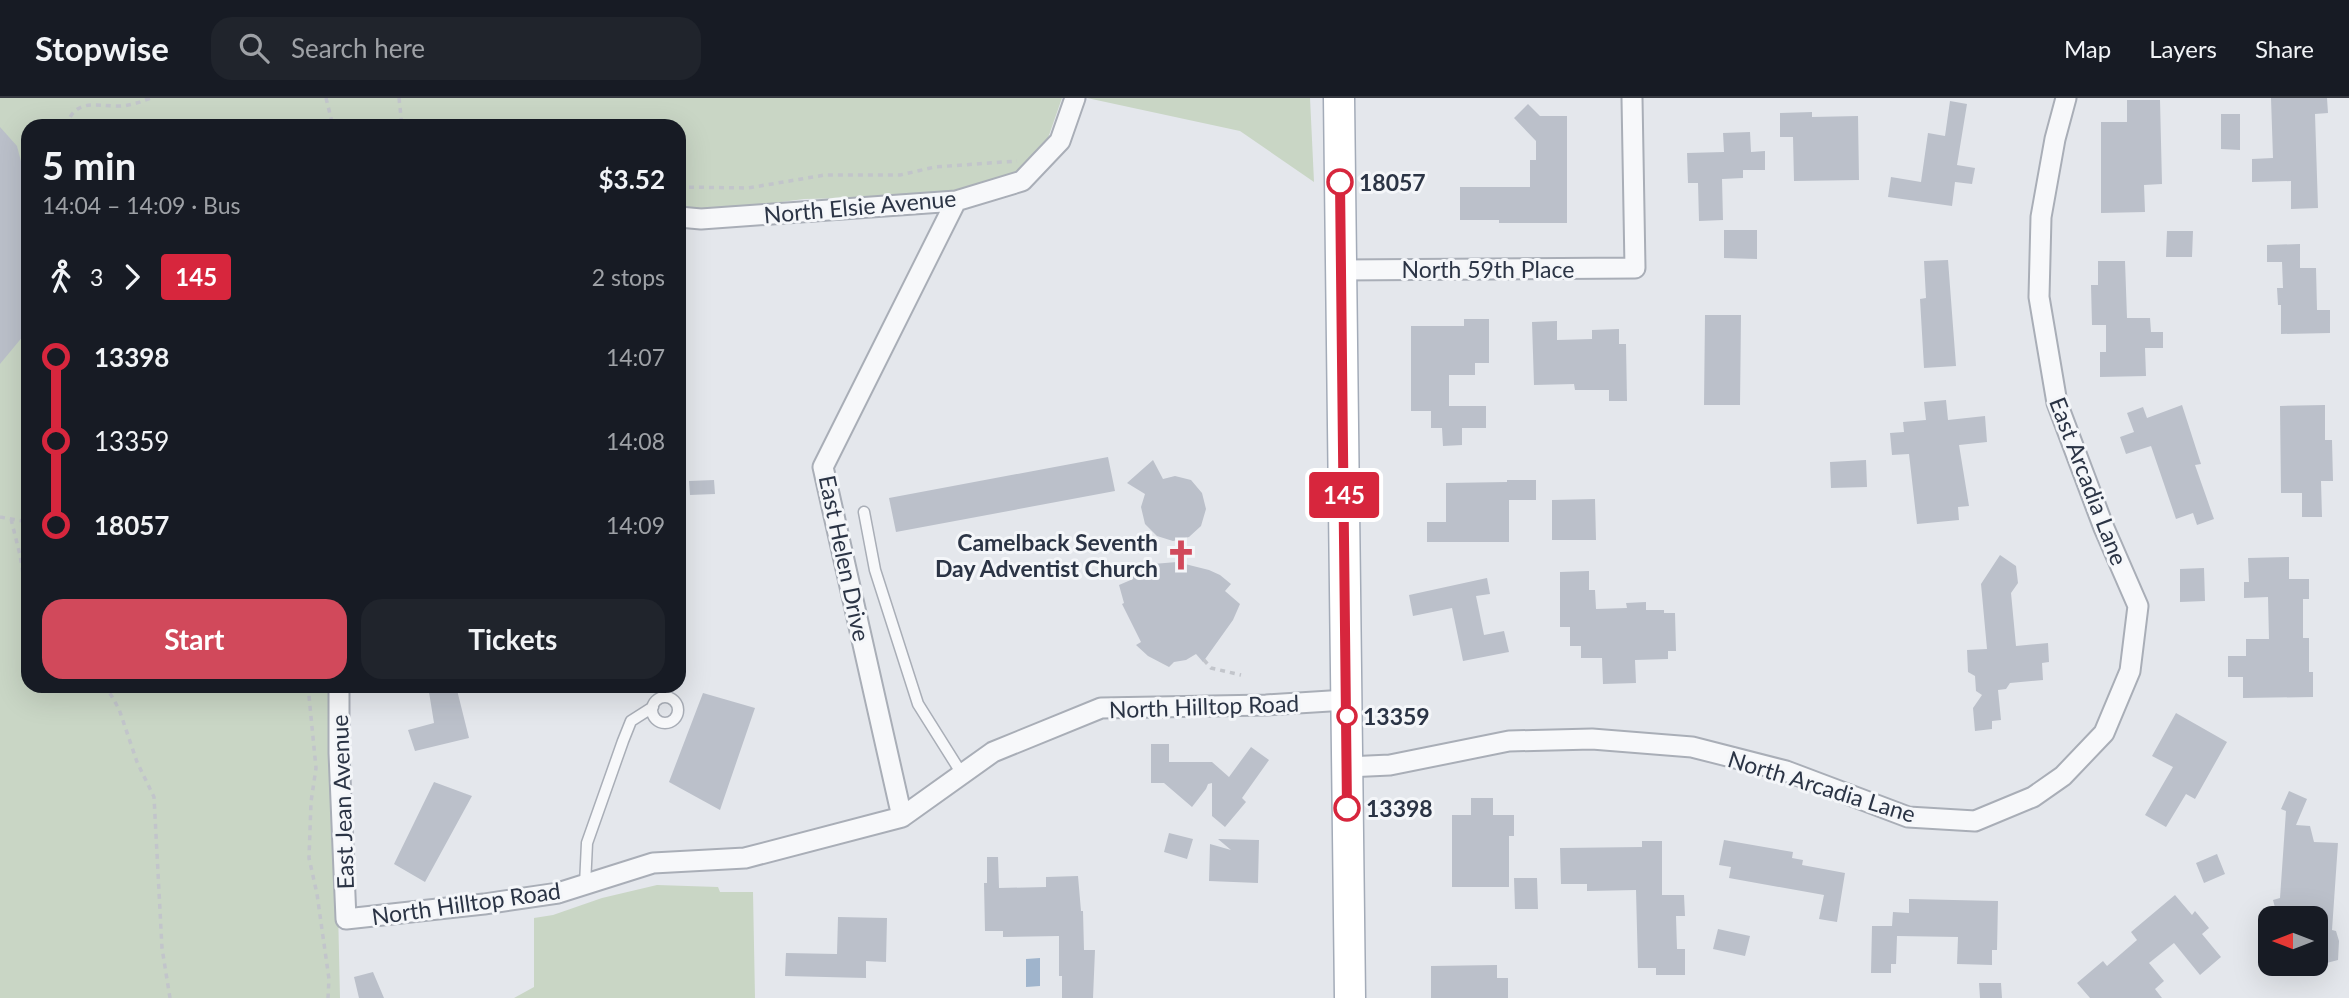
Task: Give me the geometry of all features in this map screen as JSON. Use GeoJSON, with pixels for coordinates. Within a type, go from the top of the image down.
{"type":"FeatureCollection","features":[{"type":"Feature","properties":{"kind":"main road"},"geometry":{"type":"LineString","coordinates":[[1339,98],[1350,998]]}},
{"type":"Feature","properties":{"kind":"street","name":"North Elsie Avenue"},"geometry":{"type":"LineString","coordinates":[[686,217],[701,219],[956,201],[1022,181],[1060,141],[1075,98]]}},
{"type":"Feature","properties":{"kind":"street","name":"North 59th Place"},"geometry":{"type":"LineString","coordinates":[[1341,270],[1635,268],[1632,98]]}},
{"type":"Feature","properties":{"kind":"street","name":"East Arcadia Lane"},"geometry":{"type":"LineString","coordinates":[[2066,98],[2055,139],[2041,217],[2039,297],[2057,403],[2104,528],[2138,606],[2130,671],[2104,733]]}},
{"type":"Feature","properties":{"kind":"street","name":"East Helen Drive"},"geometry":{"type":"LineString","coordinates":[[902,817],[823,467],[956,201]]}},
{"type":"Feature","properties":{"kind":"street","name":"East Jean Avenue"},"geometry":{"type":"LineString","coordinates":[[339,693],[346,919]]}},
{"type":"Feature","properties":{"kind":"street","name":"North Hilltop Road"},"geometry":{"type":"LineString","coordinates":[[346,919],[558,893],[653,863],[745,858],[902,817],[993,752],[1101,708],[1266,705],[1346,700]]}},
{"type":"Feature","properties":{"kind":"street","name":"North Arcadia Lane"},"geometry":{"type":"LineString","coordinates":[[1347,767],[1390,765],[1509,741],[1592,739],[1692,747],[1786,771],[1908,817],[1975,821],[2033,797],[2063,775],[2104,733]]}},
{"type":"Feature","properties":{"kind":"lane"},"geometry":{"type":"LineString","coordinates":[[864,512],[875,570],[918,704],[962,774]]}},
{"type":"Feature","properties":{"kind":"lane"},"geometry":{"type":"LineString","coordinates":[[585,884],[587,843],[623,741],[631,721],[653,707]]}},
{"type":"Feature","properties":{"kind":"path"},"geometry":{"type":"LineString","coordinates":[[69,119],[72,112],[90,104],[128,105],[151,98]]}},
{"type":"Feature","properties":{"kind":"path"},"geometry":{"type":"LineString","coordinates":[[326,98],[331,119]]}},
{"type":"Feature","properties":{"kind":"path"},"geometry":{"type":"LineString","coordinates":[[399,98],[401,119]]}},
{"type":"Feature","properties":{"kind":"path"},"geometry":{"type":"LineString","coordinates":[[686,187],[748,188],[825,175],[900,175],[935,167],[1017,161]]}},
{"type":"Feature","properties":{"kind":"path"},"geometry":{"type":"LineString","coordinates":[[0,517],[21,521]]}},
{"type":"Feature","properties":{"kind":"path"},"geometry":{"type":"LineString","coordinates":[[11,519],[21,561]]}},
{"type":"Feature","properties":{"kind":"path"},"geometry":{"type":"LineString","coordinates":[[1204,660],[1211,668],[1241,675]]}},
{"type":"Feature","properties":{"kind":"path"},"geometry":{"type":"LineString","coordinates":[[109,693],[119,709],[137,762],[154,797],[162,948],[170,998]]}},
{"type":"Feature","properties":{"kind":"path"},"geometry":{"type":"LineString","coordinates":[[309,693],[316,768],[311,802],[309,858],[329,979],[328,998]]}},
{"type":"Feature","properties":{"kind":"green space"},"geometry":{"type":"Polygon","coordinates":[[[0,98],[1062,98],[1048,138],[1038,154],[1025,166],[1006,177],[951,191],[896,197],[804,199],[720,210],[686,208],[686,119],[21,119],[21,693],[333,693],[340,998],[0,998],[0,98]]]}},
{"type":"Feature","properties":{"kind":"green space"},"geometry":{"type":"Polygon","coordinates":[[[1087,98],[1310,98],[1314,182],[1240,131],[1087,98]]]}},
{"type":"Feature","properties":{"kind":"green space"},"geometry":{"type":"Polygon","coordinates":[[[657,885],[718,887],[720,892],[753,892],[755,998],[514,998],[534,987],[534,918],[657,885]]]}},
{"type":"Feature","properties":{"kind":"water"},"geometry":{"type":"Polygon","coordinates":[[[1040,958],[1040,986],[1026,987],[1026,959],[1040,958]]]}},
{"type":"Feature","properties":{"kind":"building"},"geometry":{"type":"Polygon","coordinates":[[[2271,98],[2327,98],[2328,113],[2315,114],[2318,208],[2291,209],[2291,181],[2252,182],[2252,159],[2273,158],[2271,98]]]}},
{"type":"Feature","properties":{"kind":"building"},"geometry":{"type":"Polygon","coordinates":[[[2127,100],[2160,100],[2162,184],[2144,185],[2145,212],[2101,213],[2101,122],[2127,122],[2127,100]]]}},
{"type":"Feature","properties":{"kind":"building"},"geometry":{"type":"Polygon","coordinates":[[[1950,101],[1967,104],[1957,165],[1975,168],[1972,184],[1955,182],[1952,206],[1888,197],[1891,177],[1921,182],[1928,133],[1945,136],[1950,101]]]}},
{"type":"Feature","properties":{"kind":"building"},"geometry":{"type":"Polygon","coordinates":[[[1528,104],[1540,116],[1567,116],[1567,223],[1460,220],[1460,187],[1530,187],[1530,160],[1536,160],[1536,141],[1514,118],[1528,104]]]}},
{"type":"Feature","properties":{"kind":"building"},"geometry":{"type":"Polygon","coordinates":[[[1812,112],[1812,117],[1858,116],[1859,180],[1794,181],[1793,137],[1780,137],[1780,113],[1812,112]]]}},
{"type":"Feature","properties":{"kind":"building"},"geometry":{"type":"Polygon","coordinates":[[[2221,114],[2240,114],[2240,150],[2221,149],[2221,114]]]}},
{"type":"Feature","properties":{"kind":"building"},"geometry":{"type":"Polygon","coordinates":[[[0,127],[17,146],[21,162],[21,339],[0,364],[0,127]]]}},
{"type":"Feature","properties":{"kind":"building"},"geometry":{"type":"Polygon","coordinates":[[[1750,132],[1751,152],[1765,151],[1765,170],[1743,170],[1743,178],[1722,179],[1723,220],[1699,221],[1698,183],[1688,183],[1687,153],[1724,152],[1723,133],[1750,132]]]}},
{"type":"Feature","properties":{"kind":"building"},"geometry":{"type":"Polygon","coordinates":[[[1724,230],[1757,230],[1757,259],[1724,258],[1724,230]]]}},
{"type":"Feature","properties":{"kind":"building"},"geometry":{"type":"Polygon","coordinates":[[[2167,231],[2193,231],[2192,257],[2166,257],[2167,231]]]}},
{"type":"Feature","properties":{"kind":"building"},"geometry":{"type":"Polygon","coordinates":[[[2300,244],[2300,268],[2316,268],[2317,310],[2330,310],[2330,333],[2281,334],[2281,305],[2278,305],[2277,288],[2283,288],[2282,262],[2267,262],[2267,245],[2300,244]]]}},
{"type":"Feature","properties":{"kind":"building"},"geometry":{"type":"Polygon","coordinates":[[[1948,260],[1956,366],[1924,368],[1920,299],[1926,298],[1924,261],[1948,260]]]}},
{"type":"Feature","properties":{"kind":"building"},"geometry":{"type":"Polygon","coordinates":[[[2098,261],[2125,261],[2127,318],[2150,318],[2151,332],[2163,332],[2163,348],[2145,348],[2146,376],[2100,377],[2100,352],[2106,352],[2106,325],[2092,325],[2091,285],[2098,285],[2098,261]]]}},
{"type":"Feature","properties":{"kind":"building"},"geometry":{"type":"Polygon","coordinates":[[[1705,315],[1741,315],[1740,405],[1704,405],[1705,315]]]}},
{"type":"Feature","properties":{"kind":"building"},"geometry":{"type":"Polygon","coordinates":[[[1464,319],[1489,319],[1489,363],[1475,363],[1475,375],[1449,375],[1449,406],[1486,406],[1486,428],[1462,428],[1462,445],[1443,446],[1442,428],[1431,428],[1431,411],[1411,411],[1411,326],[1464,326],[1464,319]]]}},
{"type":"Feature","properties":{"kind":"building"},"geometry":{"type":"Polygon","coordinates":[[[1557,321],[1557,340],[1592,339],[1592,330],[1619,329],[1619,344],[1626,344],[1627,401],[1609,401],[1609,390],[1575,390],[1574,384],[1534,385],[1532,322],[1557,321]]]}},
{"type":"Feature","properties":{"kind":"building"},"geometry":{"type":"Polygon","coordinates":[[[1946,400],[1948,420],[1985,416],[1987,442],[1959,445],[1969,506],[1958,507],[1959,520],[1917,524],[1909,454],[1892,455],[1890,433],[1904,432],[1903,422],[1926,420],[1924,402],[1946,400]]]}},
{"type":"Feature","properties":{"kind":"building"},"geometry":{"type":"Polygon","coordinates":[[[2182,405],[2201,464],[2195,465],[2214,519],[2197,525],[2193,513],[2176,519],[2151,446],[2126,454],[2120,437],[2134,432],[2127,413],[2143,407],[2147,418],[2182,405]]]}},
{"type":"Feature","properties":{"kind":"building"},"geometry":{"type":"Polygon","coordinates":[[[2325,405],[2325,440],[2332,440],[2333,481],[2321,481],[2322,517],[2302,517],[2302,493],[2281,493],[2280,406],[2325,405]]]}},
{"type":"Feature","properties":{"kind":"building"},"geometry":{"type":"Polygon","coordinates":[[[1108,457],[1115,491],[896,532],[889,498],[1108,457]]]}},
{"type":"Feature","properties":{"kind":"building"},"geometry":{"type":"Polygon","coordinates":[[[1153,460],[1163,479],[1175,476],[1191,480],[1202,493],[1206,509],[1201,526],[1189,537],[1173,541],[1157,536],[1145,524],[1141,507],[1145,494],[1127,483],[1153,460]]]}},
{"type":"Feature","properties":{"kind":"building"},"geometry":{"type":"Polygon","coordinates":[[[1866,460],[1867,487],[1831,488],[1830,462],[1866,460]]]}},
{"type":"Feature","properties":{"kind":"building"},"geometry":{"type":"Polygon","coordinates":[[[714,480],[715,494],[690,495],[689,481],[714,480]]]}},
{"type":"Feature","properties":{"kind":"building"},"geometry":{"type":"Polygon","coordinates":[[[1536,480],[1536,500],[1509,500],[1509,542],[1427,542],[1427,522],[1446,522],[1446,483],[1536,480]]]}},
{"type":"Feature","properties":{"kind":"building"},"geometry":{"type":"Polygon","coordinates":[[[1595,499],[1596,540],[1552,540],[1552,500],[1595,499]]]}},
{"type":"Feature","properties":{"kind":"building"},"geometry":{"type":"Polygon","coordinates":[[[2000,555],[2016,566],[2018,583],[2011,593],[2016,646],[2048,643],[2049,662],[2042,663],[2043,680],[2010,683],[2006,689],[1998,690],[2001,720],[1992,721],[1992,729],[1975,731],[1973,708],[1982,695],[1976,691],[1975,676],[1968,672],[1967,650],[1987,649],[1981,584],[2000,555]]]}},
{"type":"Feature","properties":{"kind":"building"},"geometry":{"type":"Polygon","coordinates":[[[2289,557],[2289,579],[2309,579],[2309,599],[2303,599],[2303,638],[2309,638],[2309,672],[2313,672],[2313,697],[2243,698],[2243,677],[2228,677],[2228,656],[2246,656],[2246,639],[2269,639],[2268,597],[2244,598],[2244,582],[2249,582],[2248,558],[2289,557]]]}},
{"type":"Feature","properties":{"kind":"building"},"geometry":{"type":"Polygon","coordinates":[[[1177,562],[1220,575],[1231,584],[1225,591],[1240,604],[1233,620],[1203,662],[1196,654],[1186,660],[1174,662],[1169,667],[1148,656],[1136,645],[1141,642],[1122,604],[1124,603],[1119,585],[1133,579],[1131,569],[1177,562]]]}},
{"type":"Feature","properties":{"kind":"building"},"geometry":{"type":"Polygon","coordinates":[[[2204,568],[2205,601],[2180,602],[2180,569],[2204,568]]]}},
{"type":"Feature","properties":{"kind":"building"},"geometry":{"type":"Polygon","coordinates":[[[1589,571],[1589,590],[1595,590],[1596,609],[1627,608],[1626,603],[1646,602],[1646,610],[1675,613],[1676,651],[1668,651],[1668,659],[1635,660],[1636,683],[1603,684],[1602,658],[1581,658],[1581,646],[1570,646],[1570,627],[1560,627],[1560,572],[1589,571]]]}},
{"type":"Feature","properties":{"kind":"building"},"geometry":{"type":"Polygon","coordinates":[[[1487,578],[1490,594],[1476,596],[1484,635],[1504,631],[1509,652],[1463,661],[1452,608],[1413,616],[1409,595],[1487,578]]]}},
{"type":"Feature","properties":{"kind":"building"},"geometry":{"type":"Polygon","coordinates":[[[429,693],[458,693],[469,738],[415,751],[408,730],[434,723],[429,693]]]}},
{"type":"Feature","properties":{"kind":"building"},"geometry":{"type":"Polygon","coordinates":[[[703,693],[755,708],[720,810],[669,782],[703,693]]]}},
{"type":"Feature","properties":{"kind":"building"},"geometry":{"type":"Polygon","coordinates":[[[2176,713],[2227,742],[2195,799],[2186,794],[2166,827],[2145,815],[2173,767],[2152,756],[2176,713]]]}},
{"type":"Feature","properties":{"kind":"building"},"geometry":{"type":"Polygon","coordinates":[[[1151,744],[1169,744],[1169,762],[1212,762],[1229,777],[1251,747],[1269,760],[1242,798],[1246,802],[1225,827],[1212,816],[1212,783],[1208,784],[1192,807],[1164,783],[1151,783],[1151,744]]]}},
{"type":"Feature","properties":{"kind":"building"},"geometry":{"type":"Polygon","coordinates":[[[434,782],[472,796],[425,882],[394,864],[434,782]]]}},
{"type":"Feature","properties":{"kind":"building"},"geometry":{"type":"Polygon","coordinates":[[[2289,791],[2307,799],[2296,825],[2310,826],[2314,842],[2338,843],[2332,930],[2336,931],[2339,941],[2338,960],[2328,963],[2328,906],[2275,906],[2273,900],[2280,898],[2286,811],[2281,809],[2289,791]]]}},
{"type":"Feature","properties":{"kind":"building"},"geometry":{"type":"Polygon","coordinates":[[[1471,798],[1493,798],[1493,815],[1514,815],[1514,836],[1509,836],[1509,887],[1452,887],[1452,815],[1471,815],[1471,798]]]}},
{"type":"Feature","properties":{"kind":"building"},"geometry":{"type":"Polygon","coordinates":[[[1169,833],[1193,839],[1187,859],[1164,852],[1169,833]]]}},
{"type":"Feature","properties":{"kind":"building"},"geometry":{"type":"Polygon","coordinates":[[[1218,839],[1259,840],[1258,883],[1209,881],[1210,844],[1231,850],[1218,839]]]}},
{"type":"Feature","properties":{"kind":"building"},"geometry":{"type":"Polygon","coordinates":[[[1724,840],[1793,852],[1792,858],[1803,860],[1802,865],[1845,873],[1837,922],[1819,919],[1824,895],[1729,878],[1731,867],[1719,865],[1724,840]]]}},
{"type":"Feature","properties":{"kind":"building"},"geometry":{"type":"Polygon","coordinates":[[[1642,841],[1662,841],[1662,895],[1684,895],[1685,916],[1676,916],[1677,949],[1685,949],[1685,975],[1656,975],[1656,968],[1638,968],[1636,890],[1587,891],[1587,884],[1561,884],[1560,848],[1642,847],[1642,841]]]}},
{"type":"Feature","properties":{"kind":"building"},"geometry":{"type":"Polygon","coordinates":[[[2217,854],[2225,874],[2204,883],[2196,863],[2217,854]]]}},
{"type":"Feature","properties":{"kind":"building"},"geometry":{"type":"Polygon","coordinates":[[[987,857],[998,857],[999,888],[1046,887],[1046,877],[1078,876],[1083,911],[1084,950],[1095,950],[1093,998],[1062,998],[1059,936],[1003,937],[1003,931],[985,931],[984,883],[987,883],[987,857]]]}},
{"type":"Feature","properties":{"kind":"building"},"geometry":{"type":"Polygon","coordinates":[[[1514,878],[1537,878],[1538,909],[1515,909],[1514,878]]]}},
{"type":"Feature","properties":{"kind":"building"},"geometry":{"type":"Polygon","coordinates":[[[2175,895],[2192,915],[2195,911],[2209,928],[2202,934],[2221,957],[2200,975],[2174,943],[2149,963],[2164,981],[2155,989],[2162,998],[2090,998],[2077,983],[2103,961],[2107,966],[2137,940],[2131,932],[2175,895]]]}},
{"type":"Feature","properties":{"kind":"building"},"geometry":{"type":"Polygon","coordinates":[[[1909,899],[1998,901],[1997,950],[1992,950],[1992,965],[1957,964],[1958,937],[1897,936],[1896,964],[1891,964],[1891,973],[1871,973],[1872,926],[1892,926],[1893,912],[1909,913],[1909,899]]]}},
{"type":"Feature","properties":{"kind":"building"},"geometry":{"type":"Polygon","coordinates":[[[838,917],[887,918],[886,962],[866,961],[866,978],[785,976],[786,953],[837,954],[838,917]]]}},
{"type":"Feature","properties":{"kind":"building"},"geometry":{"type":"Polygon","coordinates":[[[1718,929],[1750,936],[1745,956],[1713,949],[1718,929]]]}},
{"type":"Feature","properties":{"kind":"building"},"geometry":{"type":"Polygon","coordinates":[[[1497,965],[1497,978],[1508,978],[1508,998],[1431,998],[1431,966],[1497,965]]]}},
{"type":"Feature","properties":{"kind":"building"},"geometry":{"type":"Polygon","coordinates":[[[373,972],[384,998],[359,998],[354,977],[373,972]]]}},
{"type":"Feature","properties":{"kind":"building"},"geometry":{"type":"Polygon","coordinates":[[[1979,983],[2001,983],[2002,998],[1980,998],[1979,983]]]}},
{"type":"Feature","properties":{"kind":"bus line","name":"145"},"geometry":{"type":"LineString","coordinates":[[1340,182],[1347,808]]}},
{"type":"Feature","properties":{"kind":"place","name":"18057"},"geometry":{"type":"Point","coordinates":[1340,182]}},
{"type":"Feature","properties":{"kind":"place","name":"Camelback Seventh Day Adventist Church"},"geometry":{"type":"Point","coordinates":[1181,555]}},
{"type":"Feature","properties":{"kind":"place","name":"13359"},"geometry":{"type":"Point","coordinates":[1347,716]}},
{"type":"Feature","properties":{"kind":"place","name":"13398"},"geometry":{"type":"Point","coordinates":[1347,808]}}]}
